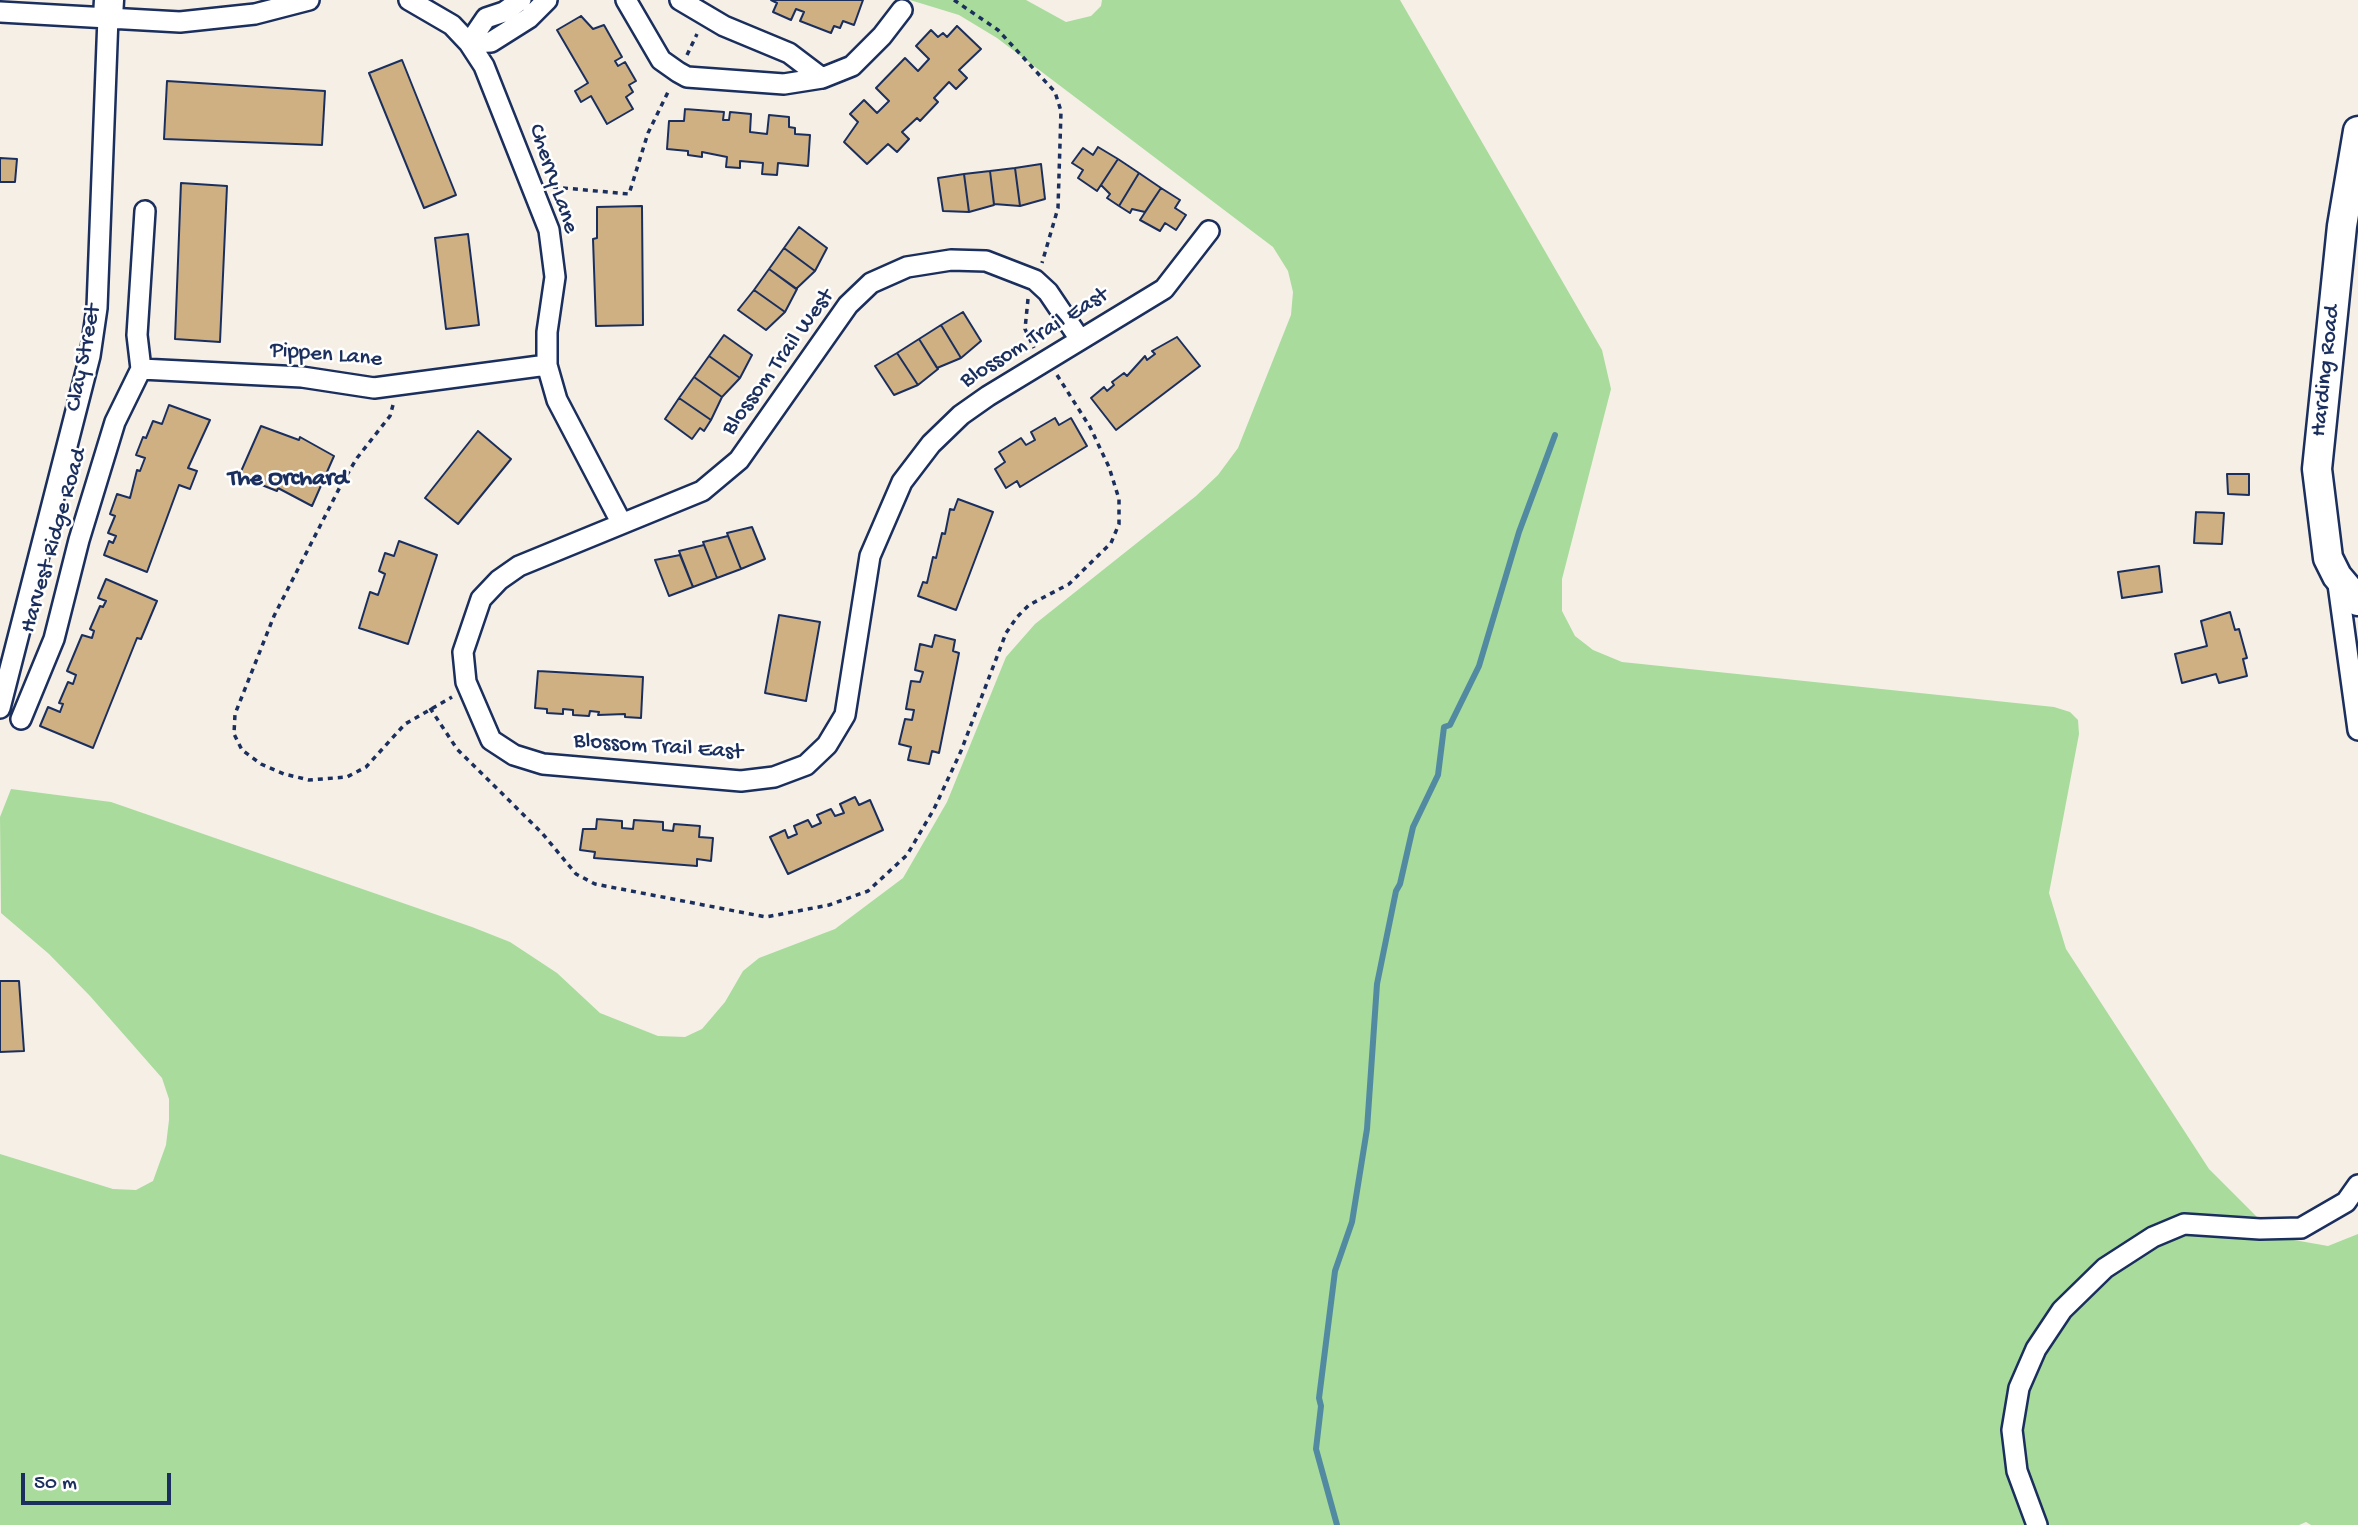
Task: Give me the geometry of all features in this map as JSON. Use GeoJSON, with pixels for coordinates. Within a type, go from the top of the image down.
{"type":"FeatureCollection","features":[{"type":"Feature","properties":{"kind":"main road","name":"Harding Road"},"geometry":{"type":"LineString","coordinates":[[2358,131],[2342,226],[2317,469],[2328,558],[2337,576],[2358,601]]}},
{"type":"Feature","properties":{"kind":"street"},"geometry":{"type":"LineString","coordinates":[[0,12],[108,9],[180,22],[255,14],[309,0]]}},
{"type":"Feature","properties":{"kind":"street","name":"Cherry Lane"},"geometry":{"type":"LineString","coordinates":[[409,0],[452,25],[469,43],[484,66],[549,230],[555,277],[547,332],[547,365],[557,400],[621,522]]}},
{"type":"Feature","properties":{"kind":"street"},"geometry":{"type":"LineString","coordinates":[[469,43],[486,19],[504,12],[521,0]]}},
{"type":"Feature","properties":{"kind":"street"},"geometry":{"type":"LineString","coordinates":[[469,43],[491,42],[529,18],[547,0]]}},
{"type":"Feature","properties":{"kind":"street"},"geometry":{"type":"LineString","coordinates":[[626,0],[661,60],[687,77],[784,83],[822,78],[852,66],[882,36],[902,10]]}},
{"type":"Feature","properties":{"kind":"street"},"geometry":{"type":"LineString","coordinates":[[680,0],[705,17],[789,53],[822,78]]}},
{"type":"Feature","properties":{"kind":"street","name":"Clay Street"},"geometry":{"type":"LineString","coordinates":[[0,708],[90,356],[97,308],[108,9]]}},
{"type":"Feature","properties":{"kind":"street"},"geometry":{"type":"LineString","coordinates":[[141,369],[138,335],[145,211]]}},
{"type":"Feature","properties":{"kind":"street","name":"Blossom Trail East"},"geometry":{"type":"LineString","coordinates":[[621,522],[519,566],[499,580],[481,599],[463,652],[469,691],[492,740],[514,755],[543,764],[741,781],[774,777],[806,765],[827,745],[845,715],[870,556],[902,482],[931,444],[961,415],[1079,338],[1164,289],[1209,231]]}},
{"type":"Feature","properties":{"kind":"street","name":"Blossom Trail West"},"geometry":{"type":"LineString","coordinates":[[621,522],[671,506],[702,491],[739,460],[848,305],[871,283],[907,267],[951,260],[986,261],[1035,280],[1048,292],[1079,338]]}},
{"type":"Feature","properties":{"kind":"street","name":"Pippen Lane"},"geometry":{"type":"LineString","coordinates":[[141,369],[302,377],[374,388],[547,365]]}},
{"type":"Feature","properties":{"kind":"street","name":"Harvest Ridge Road"},"geometry":{"type":"LineString","coordinates":[[21,719],[54,639],[79,540],[115,422],[141,369]]}},
{"type":"Feature","properties":{"kind":"street"},"geometry":{"type":"LineString","coordinates":[[2337,576],[2358,730]]}},
{"type":"Feature","properties":{"kind":"street"},"geometry":{"type":"LineString","coordinates":[[2037,1525],[2017,1471],[2012,1430],[2020,1388],[2036,1349],[2062,1310],[2105,1268],[2183,1224],[2260,1229],[2301,1228],[2346,1202],[2358,1185]]}},
{"type":"Feature","properties":{"kind":"path"},"geometry":{"type":"LineString","coordinates":[[430,708],[457,749],[542,833],[562,861],[576,874],[595,884],[766,917],[829,905],[868,891],[907,855],[934,809],[961,751],[1006,633],[1029,605],[1069,584],[1111,543],[1119,524],[1119,499],[1109,467],[1090,427],[1025,329],[1025,315],[1058,208],[1061,142],[1058,101],[1042,74],[998,30],[954,0]]}},
{"type":"Feature","properties":{"kind":"path"},"geometry":{"type":"LineString","coordinates":[[534,194],[558,186],[629,194],[648,133],[705,17]]}},
{"type":"Feature","properties":{"kind":"path"},"geometry":{"type":"LineString","coordinates":[[395,386],[390,416],[357,458],[342,483],[274,616],[235,714],[234,734],[242,750],[261,764],[284,774],[330,780],[347,777],[366,767],[405,724],[430,708],[469,691]]}},
{"type":"Feature","properties":{"kind":"green space"},"geometry":{"type":"Polygon","coordinates":[[[910,0],[1026,0],[1066,22],[1091,16],[1101,6],[1102,0],[1400,0],[1602,350],[1611,389],[1562,579],[1562,611],[1575,636],[1593,650],[1622,662],[2054,707],[2070,712],[2078,720],[2079,734],[2049,893],[2066,949],[2209,1169],[2277,1237],[2328,1246],[2358,1234],[2358,1525],[2311,1525],[2306,1522],[2299,1525],[0,1525],[0,1154],[113,1189],[136,1190],[153,1181],[166,1145],[169,1120],[169,1099],[162,1078],[90,996],[49,954],[1,913],[0,817],[11,789],[111,802],[472,927],[510,942],[557,973],[600,1013],[658,1036],[685,1037],[702,1029],[725,1002],[743,971],[759,958],[835,929],[903,878],[947,802],[1006,657],[1035,624],[1196,496],[1218,475],[1238,448],[1291,315],[1293,292],[1288,271],[1273,247],[997,38],[959,15],[910,0]]]}},
{"type":"Feature","properties":{"kind":"building"},"geometry":{"type":"Polygon","coordinates":[[[771,0],[863,0],[854,25],[843,21],[840,28],[834,26],[831,33],[800,21],[804,12],[796,9],[791,20],[773,12],[777,3],[771,0]]]}},
{"type":"Feature","properties":{"kind":"building"},"geometry":{"type":"Polygon","coordinates":[[[581,16],[593,29],[604,25],[622,57],[615,61],[618,66],[625,62],[636,81],[629,85],[633,92],[626,97],[633,109],[607,124],[591,96],[581,102],[575,91],[588,83],[557,30],[581,16]]]}},
{"type":"Feature","properties":{"kind":"building"},"geometry":{"type":"Polygon","coordinates":[[[957,26],[981,49],[959,70],[967,78],[956,89],[949,82],[934,98],[938,102],[920,121],[917,118],[902,132],[909,139],[897,152],[888,144],[867,164],[844,142],[858,122],[850,114],[864,100],[877,113],[889,101],[876,88],[905,58],[918,71],[929,59],[916,46],[931,30],[938,37],[943,33],[947,37],[957,26]]]}},
{"type":"Feature","properties":{"kind":"building"},"geometry":{"type":"Polygon","coordinates":[[[402,60],[456,195],[424,208],[369,73],[402,60]]]}},
{"type":"Feature","properties":{"kind":"building"},"geometry":{"type":"Polygon","coordinates":[[[167,81],[325,91],[322,145],[164,139],[167,81]]]}},
{"type":"Feature","properties":{"kind":"building"},"geometry":{"type":"Polygon","coordinates":[[[685,109],[724,112],[723,120],[729,120],[730,112],[751,114],[750,132],[767,134],[769,115],[789,117],[789,127],[795,128],[795,134],[810,135],[808,166],[778,163],[777,175],[762,174],[763,163],[740,161],[740,168],[726,167],[727,157],[702,152],[702,157],[688,155],[688,151],[667,149],[669,121],[684,121],[685,109]]]}},
{"type":"Feature","properties":{"kind":"building"},"geometry":{"type":"Polygon","coordinates":[[[1098,147],[1118,159],[1097,191],[1078,178],[1083,170],[1072,163],[1083,148],[1093,155],[1098,147]]]}},
{"type":"Feature","properties":{"kind":"building"},"geometry":{"type":"Polygon","coordinates":[[[0,158],[17,159],[15,182],[0,182],[0,158]]]}},
{"type":"Feature","properties":{"kind":"building"},"geometry":{"type":"Polygon","coordinates":[[[1118,159],[1139,173],[1119,206],[1107,198],[1110,194],[1101,185],[1118,159]]]}},
{"type":"Feature","properties":{"kind":"building"},"geometry":{"type":"Polygon","coordinates":[[[1041,164],[1045,199],[1020,206],[1015,168],[1041,164]]]}},
{"type":"Feature","properties":{"kind":"building"},"geometry":{"type":"Polygon","coordinates":[[[1015,168],[1020,206],[994,204],[990,171],[1015,168]]]}},
{"type":"Feature","properties":{"kind":"building"},"geometry":{"type":"Polygon","coordinates":[[[990,171],[994,205],[969,212],[964,174],[990,171]]]}},
{"type":"Feature","properties":{"kind":"building"},"geometry":{"type":"Polygon","coordinates":[[[1139,173],[1161,188],[1145,212],[1132,209],[1130,213],[1119,206],[1139,173]]]}},
{"type":"Feature","properties":{"kind":"building"},"geometry":{"type":"Polygon","coordinates":[[[964,174],[969,212],[943,211],[938,178],[964,174]]]}},
{"type":"Feature","properties":{"kind":"building"},"geometry":{"type":"Polygon","coordinates":[[[181,183],[227,186],[220,342],[175,339],[181,183]]]}},
{"type":"Feature","properties":{"kind":"building"},"geometry":{"type":"Polygon","coordinates":[[[1161,188],[1180,200],[1175,208],[1186,215],[1176,230],[1165,223],[1160,231],[1140,220],[1161,188]]]}},
{"type":"Feature","properties":{"kind":"building"},"geometry":{"type":"Polygon","coordinates":[[[642,206],[643,325],[596,326],[593,239],[597,238],[597,207],[642,206]]]}},
{"type":"Feature","properties":{"kind":"building"},"geometry":{"type":"Polygon","coordinates":[[[799,227],[827,248],[815,271],[784,248],[799,227]]]}},
{"type":"Feature","properties":{"kind":"building"},"geometry":{"type":"Polygon","coordinates":[[[468,234],[479,325],[446,329],[435,238],[468,234]]]}},
{"type":"Feature","properties":{"kind":"building"},"geometry":{"type":"Polygon","coordinates":[[[784,248],[815,271],[796,289],[769,269],[784,248]]]}},
{"type":"Feature","properties":{"kind":"building"},"geometry":{"type":"Polygon","coordinates":[[[769,269],[797,289],[785,312],[754,290],[769,269]]]}},
{"type":"Feature","properties":{"kind":"building"},"geometry":{"type":"Polygon","coordinates":[[[754,290],[785,312],[766,330],[738,310],[754,290]]]}},
{"type":"Feature","properties":{"kind":"building"},"geometry":{"type":"Polygon","coordinates":[[[963,312],[981,341],[961,358],[941,325],[963,312]]]}},
{"type":"Feature","properties":{"kind":"building"},"geometry":{"type":"Polygon","coordinates":[[[941,325],[961,358],[937,368],[919,339],[941,325]]]}},
{"type":"Feature","properties":{"kind":"building"},"geometry":{"type":"Polygon","coordinates":[[[724,335],[752,355],[740,378],[709,356],[724,335]]]}},
{"type":"Feature","properties":{"kind":"building"},"geometry":{"type":"Polygon","coordinates":[[[1177,337],[1200,366],[1116,430],[1091,398],[1104,387],[1107,391],[1114,385],[1112,382],[1124,373],[1127,376],[1145,356],[1147,360],[1155,354],[1152,351],[1177,337]]]}},
{"type":"Feature","properties":{"kind":"building"},"geometry":{"type":"Polygon","coordinates":[[[919,339],[938,369],[918,385],[897,353],[919,339]]]}},
{"type":"Feature","properties":{"kind":"building"},"geometry":{"type":"Polygon","coordinates":[[[897,353],[918,385],[894,395],[875,366],[897,353]]]}},
{"type":"Feature","properties":{"kind":"building"},"geometry":{"type":"Polygon","coordinates":[[[709,356],[740,378],[722,397],[694,377],[709,356]]]}},
{"type":"Feature","properties":{"kind":"building"},"geometry":{"type":"Polygon","coordinates":[[[694,377],[722,397],[711,420],[679,398],[694,377]]]}},
{"type":"Feature","properties":{"kind":"building"},"geometry":{"type":"Polygon","coordinates":[[[679,398],[711,420],[704,431],[700,428],[692,439],[665,419],[679,398]]]}},
{"type":"Feature","properties":{"kind":"building"},"geometry":{"type":"Polygon","coordinates":[[[169,405],[210,420],[188,468],[197,471],[190,489],[179,485],[147,572],[104,555],[109,541],[113,543],[116,536],[108,533],[115,516],[110,514],[117,494],[130,498],[137,470],[140,471],[145,458],[136,455],[143,437],[146,438],[153,421],[162,424],[169,405]]]}},
{"type":"Feature","properties":{"kind":"building"},"geometry":{"type":"Polygon","coordinates":[[[1055,418],[1059,425],[1071,418],[1087,446],[1020,487],[1017,481],[1006,488],[995,469],[1005,462],[999,452],[1021,438],[1026,445],[1035,440],[1031,432],[1055,418]]]}},
{"type":"Feature","properties":{"kind":"building"},"geometry":{"type":"Polygon","coordinates":[[[261,426],[299,440],[300,437],[334,456],[312,506],[278,488],[277,491],[239,476],[261,426]]]}},
{"type":"Feature","properties":{"kind":"building"},"geometry":{"type":"Polygon","coordinates":[[[478,431],[511,459],[458,524],[425,498],[478,431]]]}},
{"type":"Feature","properties":{"kind":"building"},"geometry":{"type":"Polygon","coordinates":[[[2227,474],[2249,474],[2249,495],[2228,494],[2227,474]]]}},
{"type":"Feature","properties":{"kind":"building"},"geometry":{"type":"Polygon","coordinates":[[[958,499],[993,512],[956,610],[918,596],[923,582],[927,583],[933,557],[936,558],[942,533],[945,534],[950,509],[954,510],[958,499]]]}},
{"type":"Feature","properties":{"kind":"building"},"geometry":{"type":"Polygon","coordinates":[[[2196,512],[2224,513],[2222,544],[2194,543],[2196,512]]]}},
{"type":"Feature","properties":{"kind":"building"},"geometry":{"type":"Polygon","coordinates":[[[752,527],[765,559],[741,569],[727,533],[752,527]]]}},
{"type":"Feature","properties":{"kind":"building"},"geometry":{"type":"Polygon","coordinates":[[[728,536],[741,569],[717,578],[703,542],[728,536]]]}},
{"type":"Feature","properties":{"kind":"building"},"geometry":{"type":"Polygon","coordinates":[[[399,541],[437,555],[408,644],[359,628],[370,592],[378,595],[385,574],[379,571],[385,553],[394,556],[399,541]]]}},
{"type":"Feature","properties":{"kind":"building"},"geometry":{"type":"Polygon","coordinates":[[[704,545],[717,578],[693,587],[679,551],[704,545]]]}},
{"type":"Feature","properties":{"kind":"building"},"geometry":{"type":"Polygon","coordinates":[[[680,555],[693,587],[669,596],[655,560],[680,555]]]}},
{"type":"Feature","properties":{"kind":"building"},"geometry":{"type":"Polygon","coordinates":[[[2159,566],[2162,592],[2122,598],[2118,572],[2159,566]]]}},
{"type":"Feature","properties":{"kind":"building"},"geometry":{"type":"Polygon","coordinates":[[[106,579],[157,601],[141,639],[137,638],[93,748],[40,726],[48,707],[60,712],[63,704],[59,703],[68,682],[73,684],[76,675],[67,671],[82,635],[92,638],[94,631],[90,629],[100,606],[103,607],[106,601],[98,598],[106,579]]]}},
{"type":"Feature","properties":{"kind":"building"},"geometry":{"type":"Polygon","coordinates":[[[2230,612],[2235,630],[2239,629],[2247,658],[2243,659],[2247,676],[2219,683],[2216,674],[2182,683],[2175,654],[2207,646],[2201,621],[2230,612]]]}},
{"type":"Feature","properties":{"kind":"building"},"geometry":{"type":"Polygon","coordinates":[[[779,615],[820,622],[806,701],[765,693],[779,615]]]}},
{"type":"Feature","properties":{"kind":"building"},"geometry":{"type":"Polygon","coordinates":[[[935,635],[955,640],[953,651],[959,653],[939,753],[932,751],[929,764],[908,760],[911,747],[899,744],[905,719],[912,720],[914,710],[906,709],[911,681],[920,682],[923,672],[915,670],[920,644],[932,647],[935,635]]]}},
{"type":"Feature","properties":{"kind":"building"},"geometry":{"type":"Polygon","coordinates":[[[538,671],[643,677],[641,718],[625,717],[625,714],[598,715],[599,712],[590,711],[589,716],[573,715],[573,710],[563,709],[563,714],[547,713],[547,709],[535,708],[538,671]]]}},
{"type":"Feature","properties":{"kind":"building"},"geometry":{"type":"Polygon","coordinates":[[[855,797],[859,805],[870,800],[883,830],[788,874],[770,837],[785,830],[788,838],[797,834],[794,826],[808,820],[812,827],[821,823],[817,815],[831,809],[835,816],[844,813],[840,804],[855,797]]]}},
{"type":"Feature","properties":{"kind":"building"},"geometry":{"type":"Polygon","coordinates":[[[597,819],[622,821],[622,828],[633,829],[634,820],[663,822],[663,830],[673,831],[674,824],[700,826],[699,837],[713,838],[711,861],[697,859],[697,866],[594,858],[595,852],[580,850],[583,829],[596,829],[597,819]]]}},
{"type":"Feature","properties":{"kind":"building"},"geometry":{"type":"Polygon","coordinates":[[[0,981],[19,981],[24,1051],[0,1052],[0,981]]]}},
{"type":"Feature","properties":{"kind":"waterway"},"geometry":{"type":"LineString","coordinates":[[1337,1525],[1316,1449],[1321,1406],[1319,1398],[1335,1271],[1352,1222],[1367,1129],[1377,984],[1396,891],[1413,827],[1438,775],[1444,727],[1450,725],[1479,666],[1519,532],[1555,435]]}},
{"type":"Feature","properties":{"kind":"district","name":"The Orchard"},"geometry":{"type":"Point","coordinates":[288,480]}}]}
